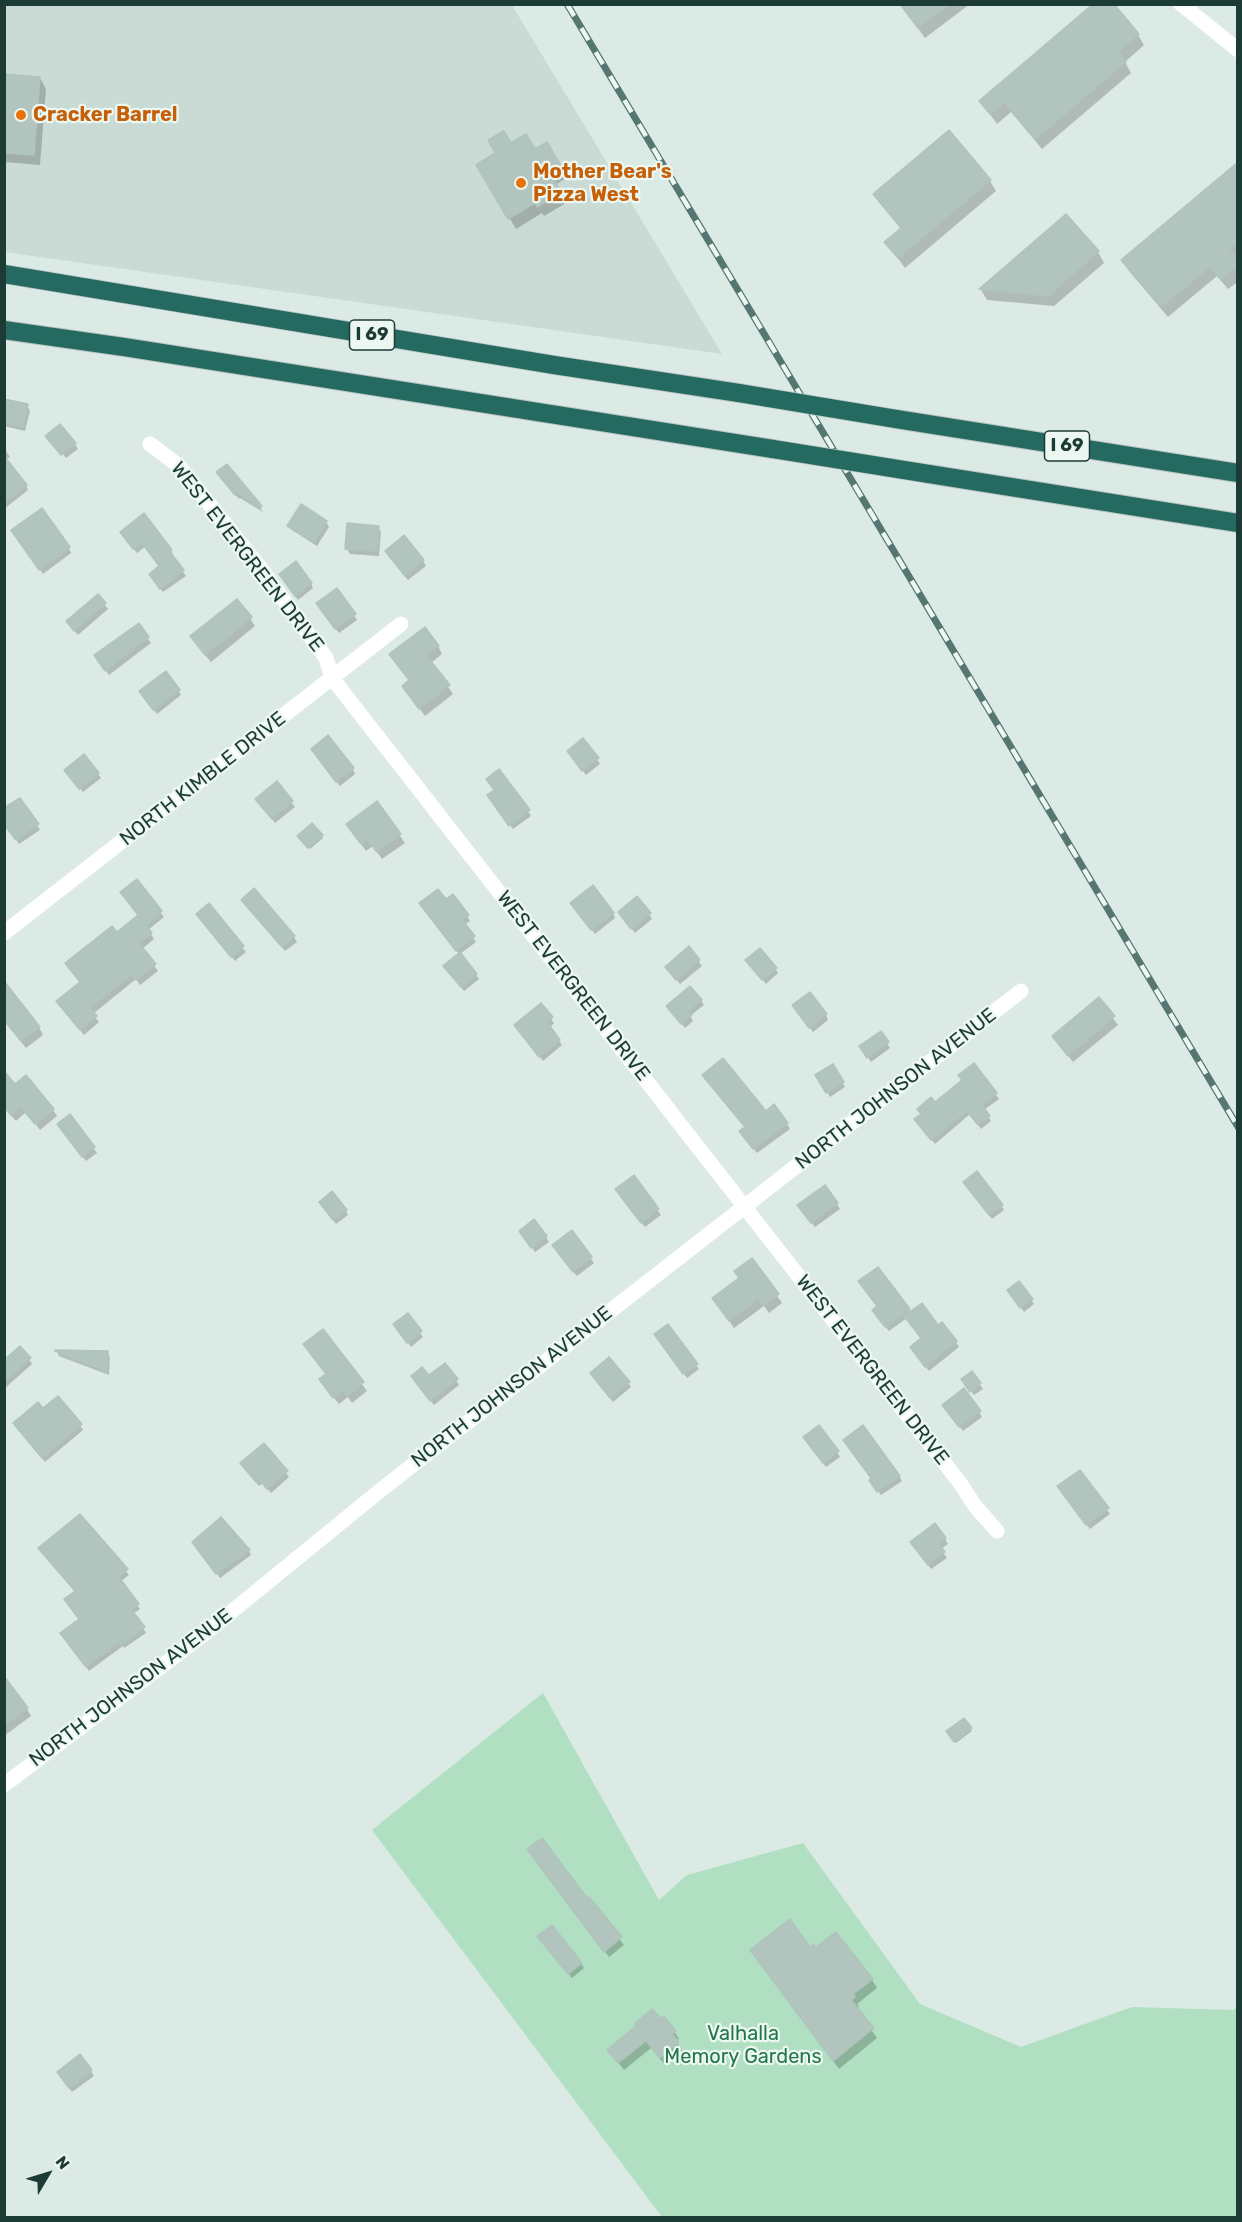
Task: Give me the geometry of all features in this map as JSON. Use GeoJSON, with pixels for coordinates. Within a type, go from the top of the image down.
{"type":"FeatureCollection","features":[{"type":"Feature","properties":{"kind":"highway","name":"I 69"},"geometry":{"type":"LineString","coordinates":[[4,274],[555,365],[1238,473]]}},
{"type":"Feature","properties":{"kind":"highway"},"geometry":{"type":"LineString","coordinates":[[4,330],[1238,523]]}},
{"type":"Feature","properties":{"kind":"street"},"geometry":{"type":"LineString","coordinates":[[1181,4],[1238,50]]}},
{"type":"Feature","properties":{"kind":"street","name":"WEST EVERGREEN DRIVE"},"geometry":{"type":"LineString","coordinates":[[150,444],[179,466],[262,570],[326,658],[332,678],[745,1206],[960,1483],[975,1506],[997,1531]]}},
{"type":"Feature","properties":{"kind":"street","name":"NORTH KIMBLE DRIVE"},"geometry":{"type":"LineString","coordinates":[[4,933],[401,624]]}},
{"type":"Feature","properties":{"kind":"street","name":"NORTH JOHNSON AVENUE"},"geometry":{"type":"LineString","coordinates":[[4,1785],[203,1635],[382,1489],[1021,991]]}},
{"type":"Feature","properties":{"kind":"shaded area"},"geometry":{"type":"Polygon","coordinates":[[[5,5],[512,5],[722,354],[5,252],[5,5]]]}},
{"type":"Feature","properties":{"kind":"green space","name":"Valhalla Memory Gardens"},"geometry":{"type":"Polygon","coordinates":[[[543,1693],[659,1900],[687,1875],[803,1843],[920,2004],[1021,2047],[1132,2007],[1233,2010],[1237,2007],[1237,2217],[662,2217],[372,1830],[543,1693]]]}},
{"type":"Feature","properties":{"kind":"building"},"geometry":{"type":"Polygon","coordinates":[[[900,4],[950,4],[918,28],[900,4]]]}},
{"type":"Feature","properties":{"kind":"building"},"geometry":{"type":"Polygon","coordinates":[[[1093,4],[1114,4],[1139,34],[1118,52],[1126,62],[1035,139],[1004,102],[990,114],[979,101],[1093,4]]]}},
{"type":"Feature","properties":{"kind":"building","name":"Cracker Barrel"},"geometry":{"type":"Polygon","coordinates":[[[4,74],[40,77],[34,155],[4,153],[4,74]]]}},
{"type":"Feature","properties":{"kind":"building"},"geometry":{"type":"Polygon","coordinates":[[[949,130],[991,180],[898,258],[884,242],[901,228],[873,194],[949,130]]]}},
{"type":"Feature","properties":{"kind":"building","name":"Mother Bear's Pizza West"},"geometry":{"type":"Polygon","coordinates":[[[504,131],[511,143],[526,134],[535,149],[547,142],[561,166],[550,173],[561,192],[537,207],[535,203],[508,219],[476,165],[495,153],[488,140],[504,131]]]}},
{"type":"Feature","properties":{"kind":"building"},"geometry":{"type":"Polygon","coordinates":[[[1238,162],[1238,242],[1229,249],[1238,259],[1238,266],[1221,280],[1210,266],[1161,307],[1121,260],[1238,162]]]}},
{"type":"Feature","properties":{"kind":"building"},"geometry":{"type":"Polygon","coordinates":[[[1066,214],[1099,251],[1048,296],[979,289],[1066,214]]]}},
{"type":"Feature","properties":{"kind":"building"},"geometry":{"type":"Polygon","coordinates":[[[4,399],[28,404],[23,427],[4,423],[4,399]]]}},
{"type":"Feature","properties":{"kind":"building"},"geometry":{"type":"Polygon","coordinates":[[[60,424],[76,443],[61,455],[45,436],[60,424]]]}},
{"type":"Feature","properties":{"kind":"building"},"geometry":{"type":"Polygon","coordinates":[[[4,456],[27,485],[4,503],[4,456]]]}},
{"type":"Feature","properties":{"kind":"building"},"geometry":{"type":"Polygon","coordinates":[[[227,464],[262,506],[260,508],[237,493],[235,495],[216,472],[227,464]]]}},
{"type":"Feature","properties":{"kind":"building"},"geometry":{"type":"Polygon","coordinates":[[[301,504],[327,521],[314,542],[287,526],[301,504]]]}},
{"type":"Feature","properties":{"kind":"building"},"geometry":{"type":"Polygon","coordinates":[[[42,508],[70,547],[39,570],[11,530],[42,508]]]}},
{"type":"Feature","properties":{"kind":"building"},"geometry":{"type":"Polygon","coordinates":[[[144,513],[184,570],[160,589],[149,574],[159,566],[142,543],[133,549],[120,532],[144,513]]]}},
{"type":"Feature","properties":{"kind":"building"},"geometry":{"type":"Polygon","coordinates":[[[347,523],[379,526],[377,551],[345,549],[347,523]]]}},
{"type":"Feature","properties":{"kind":"building"},"geometry":{"type":"Polygon","coordinates":[[[404,535],[424,560],[405,576],[385,551],[404,535]]]}},
{"type":"Feature","properties":{"kind":"building"},"geometry":{"type":"Polygon","coordinates":[[[296,561],[312,583],[295,596],[279,574],[296,561]]]}},
{"type":"Feature","properties":{"kind":"building"},"geometry":{"type":"Polygon","coordinates":[[[337,588],[356,614],[335,629],[316,603],[337,588]]]}},
{"type":"Feature","properties":{"kind":"building"},"geometry":{"type":"Polygon","coordinates":[[[98,594],[106,603],[74,631],[66,621],[98,594]]]}},
{"type":"Feature","properties":{"kind":"building"},"geometry":{"type":"Polygon","coordinates":[[[237,599],[252,617],[205,655],[190,636],[237,599]]]}},
{"type":"Feature","properties":{"kind":"building"},"geometry":{"type":"Polygon","coordinates":[[[139,623],[149,637],[105,671],[94,655],[139,623]]]}},
{"type":"Feature","properties":{"kind":"building"},"geometry":{"type":"Polygon","coordinates":[[[425,627],[439,646],[426,655],[450,685],[419,709],[402,686],[409,680],[389,654],[425,627]]]}},
{"type":"Feature","properties":{"kind":"building"},"geometry":{"type":"Polygon","coordinates":[[[166,671],[180,690],[153,710],[139,691],[166,671]]]}},
{"type":"Feature","properties":{"kind":"building"},"geometry":{"type":"Polygon","coordinates":[[[328,735],[354,768],[336,782],[311,749],[328,735]]]}},
{"type":"Feature","properties":{"kind":"building"},"geometry":{"type":"Polygon","coordinates":[[[583,738],[599,758],[582,771],[567,751],[583,738]]]}},
{"type":"Feature","properties":{"kind":"building"},"geometry":{"type":"Polygon","coordinates":[[[84,754],[99,773],[79,789],[64,770],[84,754]]]}},
{"type":"Feature","properties":{"kind":"building"},"geometry":{"type":"Polygon","coordinates":[[[499,769],[530,810],[509,826],[487,795],[494,790],[486,779],[499,769]]]}},
{"type":"Feature","properties":{"kind":"building"},"geometry":{"type":"Polygon","coordinates":[[[277,781],[293,801],[272,819],[255,799],[277,781]]]}},
{"type":"Feature","properties":{"kind":"building"},"geometry":{"type":"Polygon","coordinates":[[[20,798],[39,824],[16,840],[4,825],[4,808],[20,798]]]}},
{"type":"Feature","properties":{"kind":"building"},"geometry":{"type":"Polygon","coordinates":[[[377,801],[401,834],[377,852],[367,839],[361,844],[346,824],[377,801]]]}},
{"type":"Feature","properties":{"kind":"building"},"geometry":{"type":"Polygon","coordinates":[[[312,823],[323,835],[308,848],[297,836],[312,823]]]}},
{"type":"Feature","properties":{"kind":"building"},"geometry":{"type":"Polygon","coordinates":[[[137,879],[162,911],[146,925],[120,892],[137,879]]]}},
{"type":"Feature","properties":{"kind":"building"},"geometry":{"type":"Polygon","coordinates":[[[593,885],[614,913],[591,930],[570,903],[593,885]]]}},
{"type":"Feature","properties":{"kind":"building"},"geometry":{"type":"Polygon","coordinates":[[[254,888],[295,936],[282,947],[241,900],[254,888]]]}},
{"type":"Feature","properties":{"kind":"building"},"geometry":{"type":"Polygon","coordinates":[[[438,889],[446,899],[453,894],[469,915],[462,920],[475,936],[456,951],[419,903],[438,889]]]}},
{"type":"Feature","properties":{"kind":"building"},"geometry":{"type":"Polygon","coordinates":[[[637,896],[651,913],[631,929],[618,912],[637,896]]]}},
{"type":"Feature","properties":{"kind":"building"},"geometry":{"type":"Polygon","coordinates":[[[209,903],[244,946],[231,957],[196,914],[209,903]]]}},
{"type":"Feature","properties":{"kind":"building"},"geometry":{"type":"Polygon","coordinates":[[[138,915],[152,933],[139,943],[156,964],[136,980],[131,975],[90,1008],[97,1016],[80,1030],[56,1001],[80,982],[65,963],[112,926],[117,932],[138,915]]]}},
{"type":"Feature","properties":{"kind":"building"},"geometry":{"type":"Polygon","coordinates":[[[689,946],[700,960],[676,980],[665,967],[689,946]]]}},
{"type":"Feature","properties":{"kind":"building"},"geometry":{"type":"Polygon","coordinates":[[[760,948],[777,968],[762,980],[745,960],[760,948]]]}},
{"type":"Feature","properties":{"kind":"building"},"geometry":{"type":"Polygon","coordinates":[[[460,952],[477,974],[461,987],[443,966],[460,952]]]}},
{"type":"Feature","properties":{"kind":"building"},"geometry":{"type":"Polygon","coordinates":[[[4,981],[40,1027],[21,1041],[4,1020],[4,981]]]}},
{"type":"Feature","properties":{"kind":"building"},"geometry":{"type":"Polygon","coordinates":[[[690,986],[702,1000],[688,1011],[692,1015],[681,1024],[666,1006],[690,986]]]}},
{"type":"Feature","properties":{"kind":"building"},"geometry":{"type":"Polygon","coordinates":[[[810,992],[827,1014],[809,1028],[792,1005],[810,992]]]}},
{"type":"Feature","properties":{"kind":"building"},"geometry":{"type":"Polygon","coordinates":[[[1099,997],[1115,1016],[1068,1056],[1052,1036],[1099,997]]]}},
{"type":"Feature","properties":{"kind":"building"},"geometry":{"type":"Polygon","coordinates":[[[541,1003],[553,1017],[547,1022],[560,1040],[539,1057],[514,1025],[541,1003]]]}},
{"type":"Feature","properties":{"kind":"building"},"geometry":{"type":"Polygon","coordinates":[[[881,1031],[889,1042],[867,1058],[859,1046],[881,1031]]]}},
{"type":"Feature","properties":{"kind":"building"},"geometry":{"type":"Polygon","coordinates":[[[723,1058],[766,1111],[774,1104],[788,1123],[753,1149],[739,1131],[745,1127],[702,1075],[723,1058]]]}},
{"type":"Feature","properties":{"kind":"building"},"geometry":{"type":"Polygon","coordinates":[[[974,1063],[997,1093],[982,1105],[990,1116],[978,1125],[967,1111],[931,1140],[914,1119],[921,1114],[917,1109],[931,1097],[935,1102],[962,1080],[958,1075],[974,1063]]]}},
{"type":"Feature","properties":{"kind":"building"},"geometry":{"type":"Polygon","coordinates":[[[833,1064],[844,1082],[826,1093],[815,1075],[833,1064]]]}},
{"type":"Feature","properties":{"kind":"building"},"geometry":{"type":"Polygon","coordinates":[[[4,1071],[15,1084],[26,1075],[54,1109],[35,1124],[21,1107],[11,1115],[4,1107],[4,1071]]]}},
{"type":"Feature","properties":{"kind":"building"},"geometry":{"type":"Polygon","coordinates":[[[70,1114],[95,1147],[82,1157],[57,1124],[70,1114]]]}},
{"type":"Feature","properties":{"kind":"building"},"geometry":{"type":"Polygon","coordinates":[[[977,1171],[1003,1205],[989,1215],[963,1182],[977,1171]]]}},
{"type":"Feature","properties":{"kind":"building"},"geometry":{"type":"Polygon","coordinates":[[[634,1175],[659,1209],[641,1223],[615,1189],[634,1175]]]}},
{"type":"Feature","properties":{"kind":"building"},"geometry":{"type":"Polygon","coordinates":[[[825,1185],[838,1203],[811,1223],[797,1205],[825,1185]]]}},
{"type":"Feature","properties":{"kind":"building"},"geometry":{"type":"Polygon","coordinates":[[[332,1191],[347,1210],[333,1220],[319,1202],[332,1191]]]}},
{"type":"Feature","properties":{"kind":"building"},"geometry":{"type":"Polygon","coordinates":[[[534,1219],[547,1236],[531,1248],[519,1231],[534,1219]]]}},
{"type":"Feature","properties":{"kind":"building"},"geometry":{"type":"Polygon","coordinates":[[[572,1230],[592,1257],[573,1272],[552,1245],[572,1230]]]}},
{"type":"Feature","properties":{"kind":"building"},"geometry":{"type":"Polygon","coordinates":[[[752,1258],[779,1294],[763,1306],[758,1299],[729,1321],[712,1298],[739,1278],[734,1271],[752,1258]]]}},
{"type":"Feature","properties":{"kind":"building"},"geometry":{"type":"Polygon","coordinates":[[[878,1267],[910,1309],[885,1327],[872,1310],[877,1306],[858,1281],[878,1267]]]}},
{"type":"Feature","properties":{"kind":"building"},"geometry":{"type":"Polygon","coordinates":[[[1019,1281],[1033,1299],[1020,1308],[1007,1290],[1019,1281]]]}},
{"type":"Feature","properties":{"kind":"building"},"geometry":{"type":"Polygon","coordinates":[[[922,1303],[938,1325],[942,1322],[957,1341],[925,1367],[910,1347],[921,1338],[904,1316],[922,1303]]]}},
{"type":"Feature","properties":{"kind":"building"},"geometry":{"type":"Polygon","coordinates":[[[408,1313],[422,1331],[407,1343],[393,1324],[408,1313]]]}},
{"type":"Feature","properties":{"kind":"building"},"geometry":{"type":"Polygon","coordinates":[[[668,1324],[698,1364],[683,1374],[654,1334],[668,1324]]]}},
{"type":"Feature","properties":{"kind":"building"},"geometry":{"type":"Polygon","coordinates":[[[323,1329],[364,1382],[347,1396],[343,1390],[333,1398],[319,1379],[326,1374],[303,1344],[323,1329]]]}},
{"type":"Feature","properties":{"kind":"building"},"geometry":{"type":"Polygon","coordinates":[[[20,1346],[31,1358],[4,1382],[4,1360],[20,1346]]]}},
{"type":"Feature","properties":{"kind":"building"},"geometry":{"type":"Polygon","coordinates":[[[55,1351],[108,1351],[107,1372],[55,1351]]]}},
{"type":"Feature","properties":{"kind":"building"},"geometry":{"type":"Polygon","coordinates":[[[609,1357],[630,1382],[610,1398],[590,1373],[609,1357]]]}},
{"type":"Feature","properties":{"kind":"building"},"geometry":{"type":"Polygon","coordinates":[[[445,1363],[458,1379],[430,1401],[411,1376],[422,1367],[429,1375],[445,1363]]]}},
{"type":"Feature","properties":{"kind":"building"},"geometry":{"type":"Polygon","coordinates":[[[972,1371],[981,1383],[970,1392],[961,1379],[972,1371]]]}},
{"type":"Feature","properties":{"kind":"building"},"geometry":{"type":"Polygon","coordinates":[[[964,1388],[981,1411],[959,1427],[942,1405],[964,1388]]]}},
{"type":"Feature","properties":{"kind":"building"},"geometry":{"type":"Polygon","coordinates":[[[58,1396],[82,1424],[42,1458],[13,1423],[38,1402],[43,1408],[58,1396]]]}},
{"type":"Feature","properties":{"kind":"building"},"geometry":{"type":"Polygon","coordinates":[[[819,1425],[839,1451],[823,1463],[803,1437],[819,1425]]]}},
{"type":"Feature","properties":{"kind":"building"},"geometry":{"type":"Polygon","coordinates":[[[863,1425],[900,1476],[877,1492],[869,1480],[871,1478],[843,1440],[863,1425]]]}},
{"type":"Feature","properties":{"kind":"building"},"geometry":{"type":"Polygon","coordinates":[[[264,1443],[288,1471],[267,1489],[259,1479],[256,1482],[240,1463],[264,1443]]]}},
{"type":"Feature","properties":{"kind":"building"},"geometry":{"type":"Polygon","coordinates":[[[1080,1470],[1109,1508],[1086,1525],[1057,1486],[1080,1470]]]}},
{"type":"Feature","properties":{"kind":"building"},"geometry":{"type":"Polygon","coordinates":[[[80,1514],[128,1569],[119,1577],[139,1604],[131,1609],[145,1627],[121,1645],[119,1642],[86,1667],[60,1633],[79,1619],[64,1599],[75,1591],[38,1548],[80,1514]]]}},
{"type":"Feature","properties":{"kind":"building"},"geometry":{"type":"Polygon","coordinates":[[[221,1517],[250,1550],[216,1574],[192,1542],[221,1517]]]}},
{"type":"Feature","properties":{"kind":"building"},"geometry":{"type":"Polygon","coordinates":[[[935,1523],[946,1538],[939,1544],[945,1552],[928,1565],[910,1542],[935,1523]]]}},
{"type":"Feature","properties":{"kind":"building"},"geometry":{"type":"Polygon","coordinates":[[[4,1676],[28,1708],[4,1726],[4,1676]]]}},
{"type":"Feature","properties":{"kind":"building"},"geometry":{"type":"Polygon","coordinates":[[[964,1718],[972,1728],[954,1742],[946,1731],[964,1718]]]}},
{"type":"Feature","properties":{"kind":"building"},"geometry":{"type":"Polygon","coordinates":[[[542,1838],[587,1898],[589,1897],[622,1937],[604,1952],[527,1849],[542,1838]]]}},
{"type":"Feature","properties":{"kind":"building"},"geometry":{"type":"Polygon","coordinates":[[[790,1919],[810,1947],[814,1944],[816,1947],[836,1932],[873,1979],[853,1994],[855,1997],[851,2000],[874,2028],[833,2061],[750,1950],[790,1919]]]}},
{"type":"Feature","properties":{"kind":"building"},"geometry":{"type":"Polygon","coordinates":[[[552,1925],[582,1963],[568,1974],[537,1936],[552,1925]]]}},
{"type":"Feature","properties":{"kind":"building"},"geometry":{"type":"Polygon","coordinates":[[[652,2009],[661,2019],[664,2016],[676,2031],[672,2034],[679,2042],[660,2058],[646,2041],[618,2063],[607,2050],[652,2009]]]}},
{"type":"Feature","properties":{"kind":"building"},"geometry":{"type":"Polygon","coordinates":[[[80,2054],[92,2070],[69,2088],[57,2072],[80,2054]]]}},
{"type":"Feature","properties":{"kind":"railway"},"geometry":{"type":"LineString","coordinates":[[567,4],[1238,1127]]}},
{"type":"Feature","properties":{"kind":"place","name":"Cracker Barrel"},"geometry":{"type":"Point","coordinates":[21,115]}},
{"type":"Feature","properties":{"kind":"place","name":"Mother Bear's Pizza West"},"geometry":{"type":"Point","coordinates":[521,183]}}]}
